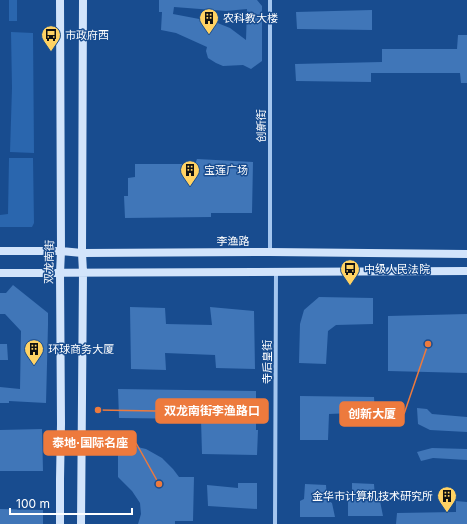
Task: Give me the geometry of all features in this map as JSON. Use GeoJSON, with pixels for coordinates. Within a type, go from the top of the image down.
{"type":"FeatureCollection","features":[{"type":"Feature","properties":{"kind":"main road","name":"双龙南街"},"geometry":{"type":"LineString","coordinates":[[60,0],[60,524]]}},
{"type":"Feature","properties":{"kind":"main road"},"geometry":{"type":"LineString","coordinates":[[81,524],[83,0]]}},
{"type":"Feature","properties":{"kind":"main road","name":"李渔路"},"geometry":{"type":"LineString","coordinates":[[0,251],[467,254]]}},
{"type":"Feature","properties":{"kind":"main road"},"geometry":{"type":"LineString","coordinates":[[0,273],[467,271]]}},
{"type":"Feature","properties":{"kind":"street","name":"创新街"},"geometry":{"type":"LineString","coordinates":[[270,0],[270,252]]}},
{"type":"Feature","properties":{"kind":"street","name":"寺后皇街"},"geometry":{"type":"LineString","coordinates":[[275,524],[276,272]]}},
{"type":"Feature","properties":{"kind":"shaded area"},"geometry":{"type":"Polygon","coordinates":[[[9,0],[17,0],[17,21],[9,21],[9,0]]]}},
{"type":"Feature","properties":{"kind":"shaded area"},"geometry":{"type":"Polygon","coordinates":[[[11,32],[33,33],[34,153],[10,152],[12,88],[11,32]]]}},
{"type":"Feature","properties":{"kind":"shaded area"},"geometry":{"type":"Polygon","coordinates":[[[9,158],[33,158],[34,223],[32,227],[0,227],[0,215],[8,214],[9,158]]]}},
{"type":"Feature","properties":{"kind":"building","name":"农科教大楼"},"geometry":{"type":"Polygon","coordinates":[[[159,0],[257,0],[262,6],[262,61],[251,69],[243,65],[223,66],[216,63],[208,58],[206,51],[207,47],[176,33],[161,30],[162,12],[159,12],[159,0]],[[174,7],[173,14],[215,22],[230,28],[246,40],[247,9],[226,11],[174,7]]]}},
{"type":"Feature","properties":{"kind":"building"},"geometry":{"type":"Polygon","coordinates":[[[372,10],[372,30],[297,29],[296,12],[372,10]]]}},
{"type":"Feature","properties":{"kind":"building"},"geometry":{"type":"Polygon","coordinates":[[[458,35],[467,35],[467,83],[461,83],[460,73],[371,73],[371,82],[296,81],[295,64],[382,62],[382,49],[457,49],[458,35]]]}},
{"type":"Feature","properties":{"kind":"building","name":"宝莲广场"},"geometry":{"type":"Polygon","coordinates":[[[197,159],[253,162],[252,213],[211,213],[211,217],[125,218],[124,196],[128,196],[128,178],[135,177],[135,164],[195,164],[197,159]]]}},
{"type":"Feature","properties":{"kind":"building","name":"环球商务大厦"},"geometry":{"type":"Polygon","coordinates":[[[13,285],[48,313],[46,403],[9,401],[9,403],[0,403],[0,387],[20,389],[21,331],[5,314],[0,314],[0,293],[6,293],[13,285]]]}},
{"type":"Feature","properties":{"kind":"building"},"geometry":{"type":"Polygon","coordinates":[[[319,297],[373,298],[373,324],[336,325],[328,331],[326,364],[299,363],[300,324],[304,310],[319,297]]]}},
{"type":"Feature","properties":{"kind":"building"},"geometry":{"type":"Polygon","coordinates":[[[130,307],[165,308],[166,324],[212,325],[210,307],[254,311],[255,369],[216,368],[215,355],[165,353],[166,370],[131,369],[130,307]]]}},
{"type":"Feature","properties":{"kind":"building"},"geometry":{"type":"Polygon","coordinates":[[[467,314],[467,373],[388,371],[388,316],[467,314]]]}},
{"type":"Feature","properties":{"kind":"building"},"geometry":{"type":"Polygon","coordinates":[[[0,344],[7,344],[8,360],[0,360],[0,344]]]}},
{"type":"Feature","properties":{"kind":"building"},"geometry":{"type":"Polygon","coordinates":[[[118,389],[256,391],[256,430],[258,430],[257,455],[202,454],[201,419],[119,418],[118,389]]]}},
{"type":"Feature","properties":{"kind":"building"},"geometry":{"type":"Polygon","coordinates":[[[300,396],[374,397],[375,412],[329,414],[328,440],[300,440],[300,396]]]}},
{"type":"Feature","properties":{"kind":"building"},"geometry":{"type":"Polygon","coordinates":[[[417,408],[427,409],[432,414],[467,417],[467,432],[430,430],[418,424],[417,408]]]}},
{"type":"Feature","properties":{"kind":"building"},"geometry":{"type":"Polygon","coordinates":[[[42,429],[43,471],[0,471],[0,430],[42,429]]]}},
{"type":"Feature","properties":{"kind":"building"},"geometry":{"type":"Polygon","coordinates":[[[133,446],[146,449],[162,458],[179,477],[194,477],[193,521],[175,521],[175,524],[138,524],[141,514],[140,503],[132,491],[118,477],[118,447],[133,446]]]}},
{"type":"Feature","properties":{"kind":"building"},"geometry":{"type":"Polygon","coordinates":[[[432,448],[467,449],[467,460],[433,458],[421,461],[417,452],[432,448]]]}},
{"type":"Feature","properties":{"kind":"building"},"geometry":{"type":"Polygon","coordinates":[[[238,483],[257,483],[257,509],[208,506],[207,485],[238,488],[238,483]]]}},
{"type":"Feature","properties":{"kind":"building"},"geometry":{"type":"Polygon","coordinates":[[[352,483],[374,484],[375,498],[380,501],[383,516],[348,516],[348,499],[352,497],[352,483]]]}},
{"type":"Feature","properties":{"kind":"building"},"geometry":{"type":"Polygon","coordinates":[[[305,484],[326,485],[327,500],[332,503],[335,517],[300,517],[300,501],[304,499],[305,484]]]}},
{"type":"Feature","properties":{"kind":"building","name":"金华市计算机技术研究所"},"geometry":{"type":"Polygon","coordinates":[[[456,501],[467,502],[467,524],[396,524],[397,513],[456,512],[456,501]]]}},
{"type":"Feature","properties":{"kind":"building"},"geometry":{"type":"Polygon","coordinates":[[[0,509],[43,510],[43,524],[0,524],[0,509]]]}},
{"type":"Feature","properties":{"kind":"place","name":"农科教大楼"},"geometry":{"type":"Point","coordinates":[209,35]}},
{"type":"Feature","properties":{"kind":"place","name":"市政府西"},"geometry":{"type":"Point","coordinates":[51,52]}},
{"type":"Feature","properties":{"kind":"place","name":"宝莲广场"},"geometry":{"type":"Point","coordinates":[190,187]}},
{"type":"Feature","properties":{"kind":"place","name":"中级人民法院"},"geometry":{"type":"Point","coordinates":[350,286]}},
{"type":"Feature","properties":{"kind":"place","name":"创新大厦"},"geometry":{"type":"Point","coordinates":[428,344]}},
{"type":"Feature","properties":{"kind":"place","name":"环球商务大厦"},"geometry":{"type":"Point","coordinates":[34,366]}},
{"type":"Feature","properties":{"kind":"place","name":"双龙南街李渔路口"},"geometry":{"type":"Point","coordinates":[98,410]}},
{"type":"Feature","properties":{"kind":"place","name":"泰地·国际名座"},"geometry":{"type":"Point","coordinates":[159,484]}},
{"type":"Feature","properties":{"kind":"place","name":"金华市计算机技术研究所"},"geometry":{"type":"Point","coordinates":[447,513]}}]}
